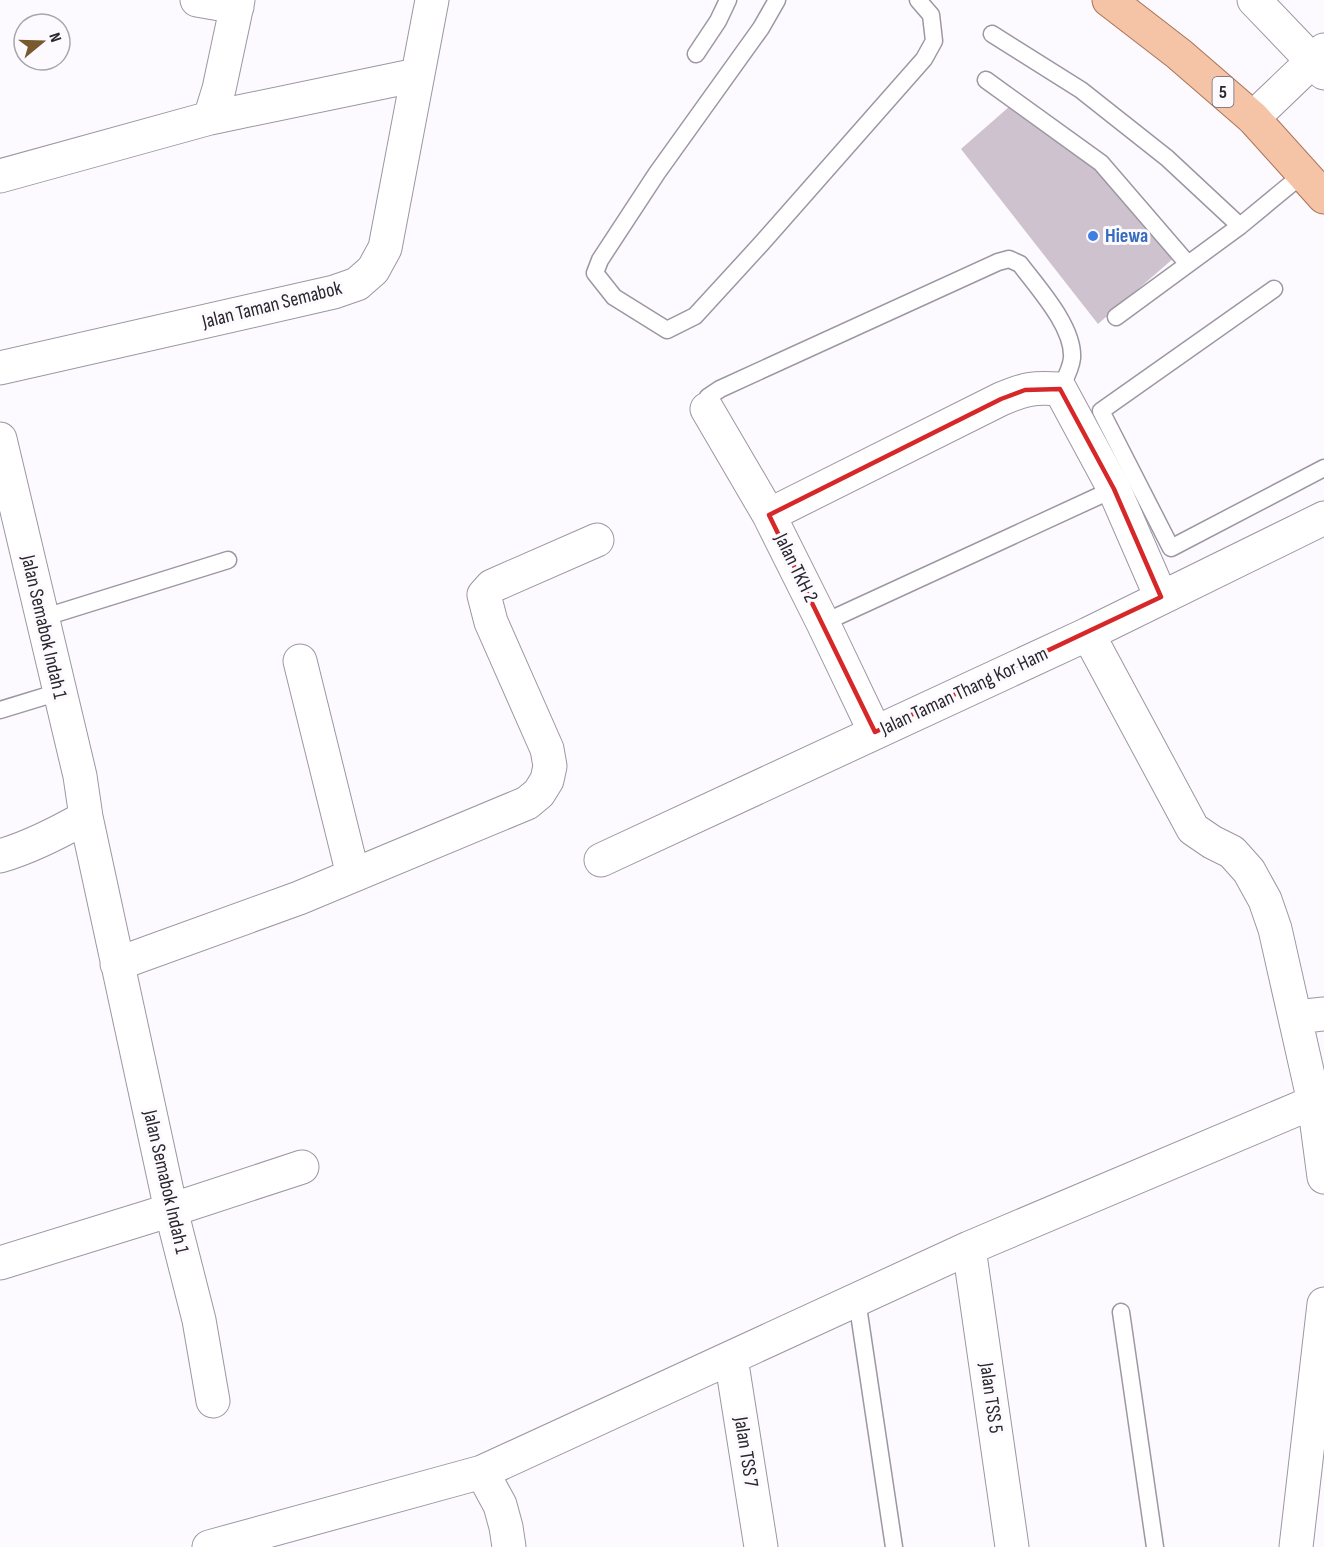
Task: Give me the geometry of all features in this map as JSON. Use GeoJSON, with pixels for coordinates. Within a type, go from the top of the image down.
{"type":"FeatureCollection","features":[{"type":"Feature","properties":{"kind":"main road","name":"5"},"geometry":{"type":"LineString","coordinates":[[1116,1],[1253,118],[1314,185]]}},
{"type":"Feature","properties":{"kind":"street"},"geometry":{"type":"LineString","coordinates":[[197,0],[238,3],[219,89],[210,118]]}},
{"type":"Feature","properties":{"kind":"street","name":"Jalan Taman Semabok"},"geometry":{"type":"LineString","coordinates":[[0,368],[322,295],[357,284],[373,270],[385,248],[432,0]]}},
{"type":"Feature","properties":{"kind":"street"},"geometry":{"type":"LineString","coordinates":[[1253,118],[1320,61],[1254,0]]}},
{"type":"Feature","properties":{"kind":"street"},"geometry":{"type":"LineString","coordinates":[[0,176],[210,118],[417,75]]}},
{"type":"Feature","properties":{"kind":"street"},"geometry":{"type":"LineString","coordinates":[[769,515],[1001,399],[1025,390],[1060,389],[1114,489],[1161,597]]}},
{"type":"Feature","properties":{"kind":"street","name":"Jalan TKH 2"},"geometry":{"type":"LineString","coordinates":[[706,409],[769,515],[875,732]]}},
{"type":"Feature","properties":{"kind":"street","name":"Jalan Semabok Indah 1"},"geometry":{"type":"LineString","coordinates":[[0,439],[80,776],[86,817],[117,964],[171,1210],[199,1320],[213,1401]]}},
{"type":"Feature","properties":{"kind":"street","name":"Jalan Taman Thang Kor Ham"},"geometry":{"type":"LineString","coordinates":[[601,860],[1088,634],[1324,518]]}},
{"type":"Feature","properties":{"kind":"street"},"geometry":{"type":"LineString","coordinates":[[117,964],[299,898],[527,803],[539,793],[547,780],[550,766],[548,749],[491,622],[484,595],[492,585],[597,540]]}},
{"type":"Feature","properties":{"kind":"street"},"geometry":{"type":"LineString","coordinates":[[1088,634],[1193,829],[1232,852],[1249,871],[1265,900],[1310,1015],[1314,1102],[1324,1177]]}},
{"type":"Feature","properties":{"kind":"street"},"geometry":{"type":"LineString","coordinates":[[300,661],[353,875]]}},
{"type":"Feature","properties":{"kind":"street"},"geometry":{"type":"LineString","coordinates":[[0,856],[56,834],[86,817]]}},
{"type":"Feature","properties":{"kind":"street"},"geometry":{"type":"LineString","coordinates":[[209,1547],[482,1472],[969,1248],[1314,1102]]}},
{"type":"Feature","properties":{"kind":"street"},"geometry":{"type":"LineString","coordinates":[[0,1263],[302,1167]]}},
{"type":"Feature","properties":{"kind":"street","name":"Jalan TSS 5"},"geometry":{"type":"LineString","coordinates":[[969,1248],[1012,1547]]}},
{"type":"Feature","properties":{"kind":"street"},"geometry":{"type":"LineString","coordinates":[[1296,1547],[1321,1358],[1324,1304]]}},
{"type":"Feature","properties":{"kind":"street","name":"Jalan TSS 7"},"geometry":{"type":"LineString","coordinates":[[731,1358],[761,1547]]}},
{"type":"Feature","properties":{"kind":"street"},"geometry":{"type":"LineString","coordinates":[[482,1472],[500,1505],[509,1547]]}},
{"type":"Feature","properties":{"kind":"lane"},"geometry":{"type":"LineString","coordinates":[[696,54],[718,21],[728,0]]}},
{"type":"Feature","properties":{"kind":"lane"},"geometry":{"type":"LineString","coordinates":[[777,0],[761,28],[657,173],[600,260],[596,273],[614,297],[667,330],[695,316],[924,59],[934,41],[931,15],[918,0]]}},
{"type":"Feature","properties":{"kind":"lane"},"geometry":{"type":"LineString","coordinates":[[992,34],[1081,90],[1167,158],[1240,226]]}},
{"type":"Feature","properties":{"kind":"lane"},"geometry":{"type":"LineString","coordinates":[[986,80],[1101,163],[1188,264]]}},
{"type":"Feature","properties":{"kind":"lane"},"geometry":{"type":"LineString","coordinates":[[1116,317],[1240,226],[1314,185]]}},
{"type":"Feature","properties":{"kind":"lane"},"geometry":{"type":"LineString","coordinates":[[706,409],[708,397],[720,389],[1009,259],[1020,264],[1064,324],[1070,339],[1072,356],[1069,370],[1060,389]]}},
{"type":"Feature","properties":{"kind":"lane"},"geometry":{"type":"LineString","coordinates":[[1274,289],[1101,411],[1171,548],[1324,468]]}},
{"type":"Feature","properties":{"kind":"lane"},"geometry":{"type":"LineString","coordinates":[[823,622],[1114,489]]}},
{"type":"Feature","properties":{"kind":"lane"},"geometry":{"type":"LineString","coordinates":[[42,618],[228,560]]}},
{"type":"Feature","properties":{"kind":"lane"},"geometry":{"type":"LineString","coordinates":[[0,710],[59,692]]}},
{"type":"Feature","properties":{"kind":"lane"},"geometry":{"type":"LineString","coordinates":[[857,1300],[894,1547]]}},
{"type":"Feature","properties":{"kind":"lane"},"geometry":{"type":"LineString","coordinates":[[1120,1312],[1155,1547]]}},
{"type":"Feature","properties":{"kind":"highlighted area"},"geometry":{"type":"Polygon","coordinates":[[[1060,389],[1114,489],[1161,597],[875,732],[769,515],[1001,399],[1025,390],[1060,389]]]}},
{"type":"Feature","properties":{"kind":"building","name":"Hiewa"},"geometry":{"type":"Polygon","coordinates":[[[1010,106],[1075,151],[1109,182],[1175,257],[1098,324],[961,149],[1010,106]]]}},
{"type":"Feature","properties":{"kind":"place","name":"Hiewa"},"geometry":{"type":"Point","coordinates":[1093,236]}}]}
